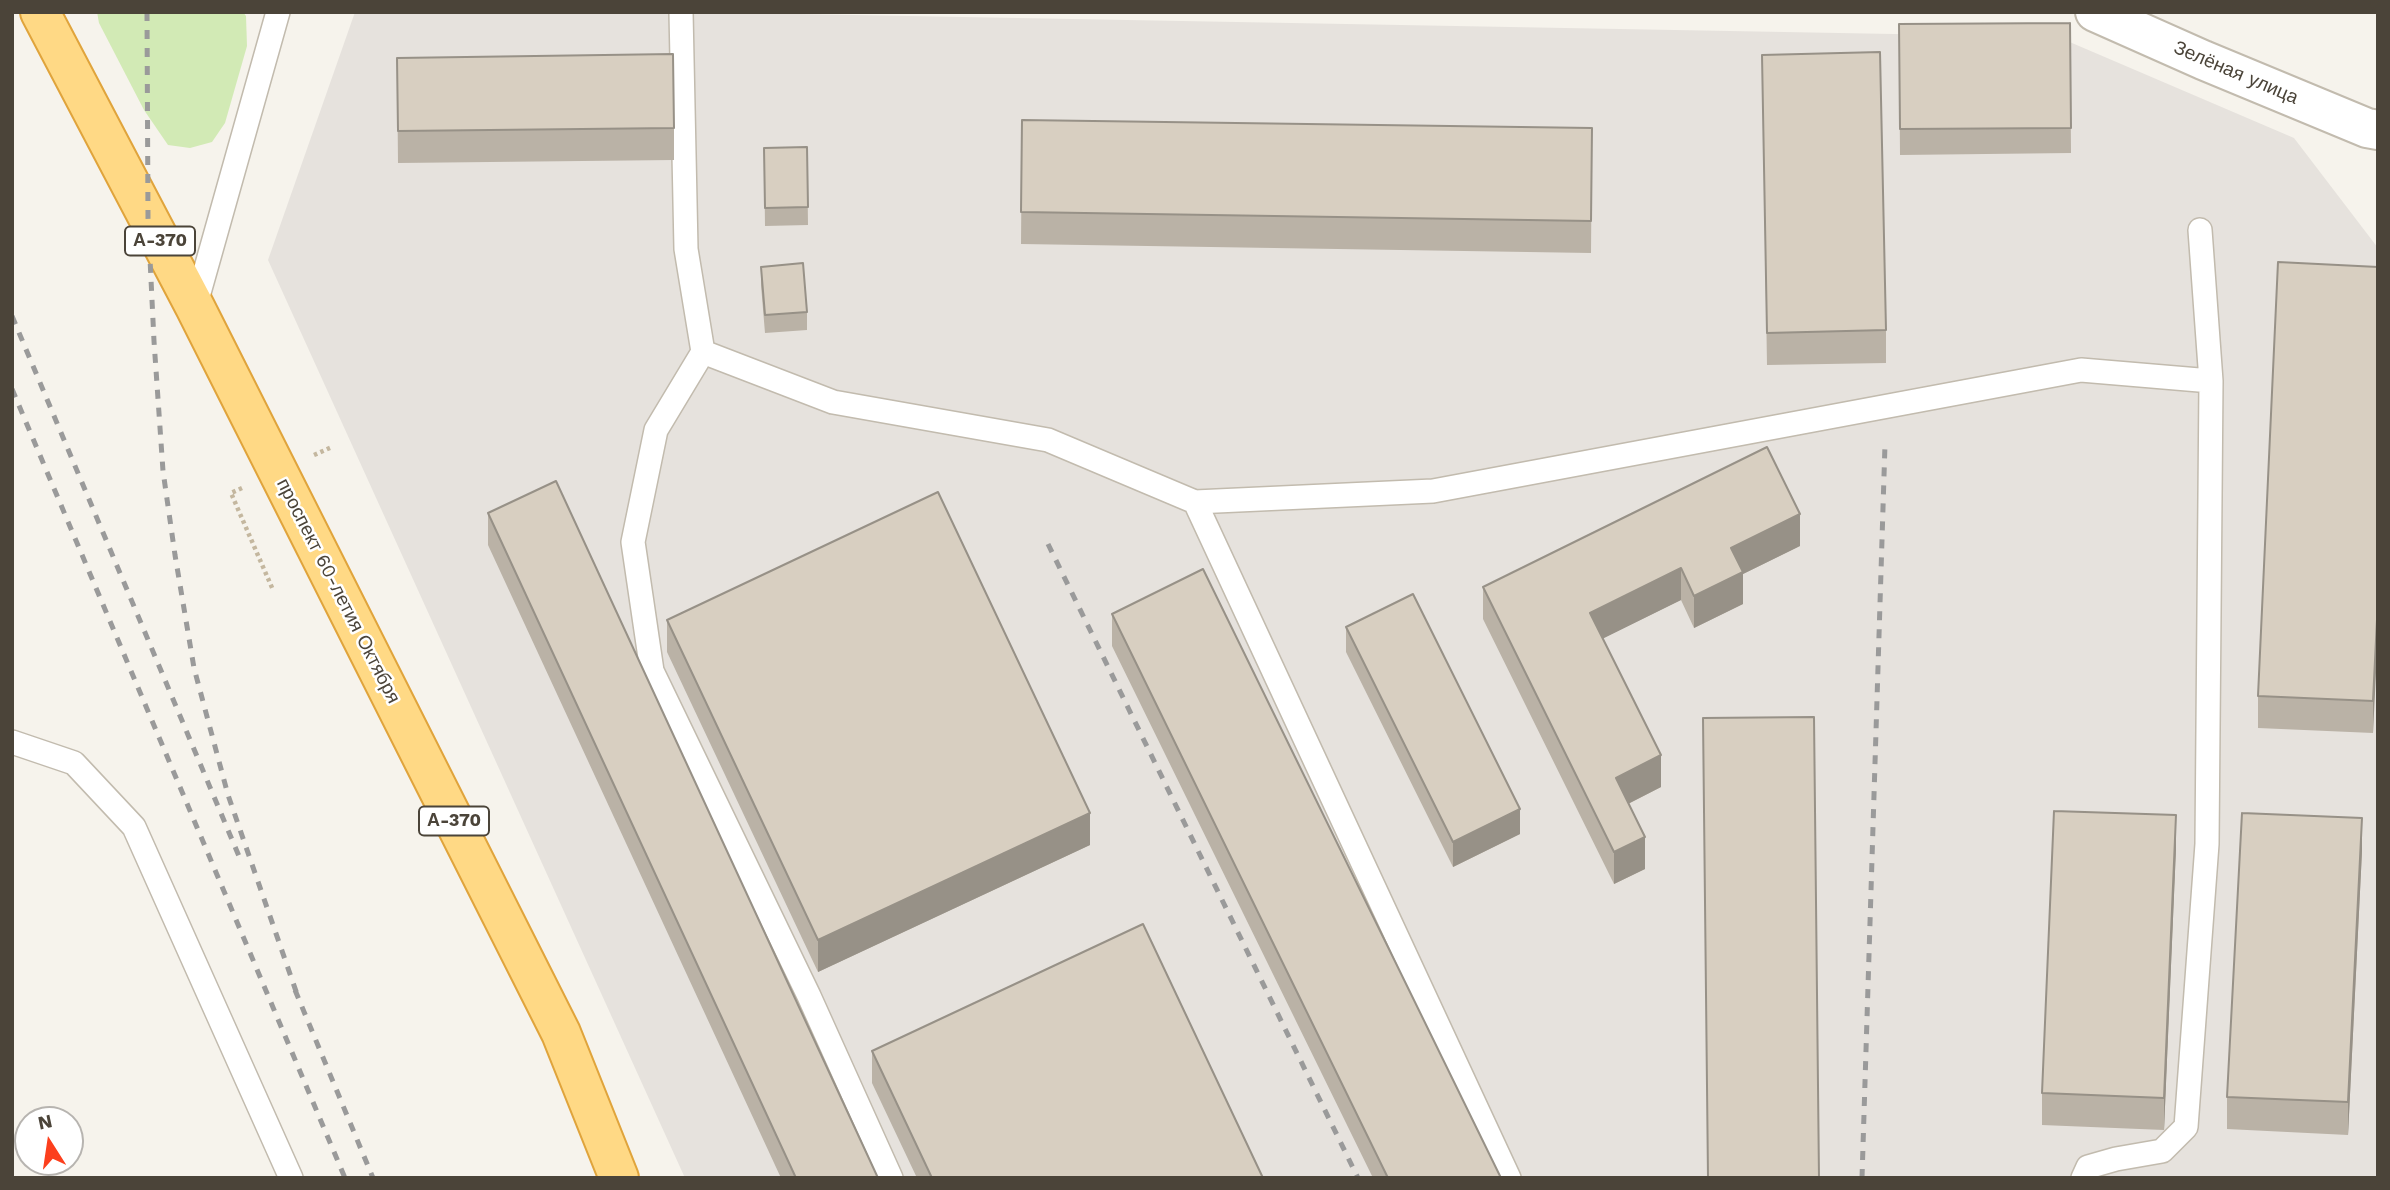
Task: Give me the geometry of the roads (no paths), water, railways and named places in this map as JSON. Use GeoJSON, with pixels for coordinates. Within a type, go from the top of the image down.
{"type":"FeatureCollection","features":[{"type":"Feature","properties":{"kind":"highway","name":"проспект 60-летия Октября"},"geometry":{"type":"LineString","coordinates":[[40,12],[195,307],[561,1033],[619,1178]]}},
{"type":"Feature","properties":{"kind":"street","name":"Зелёная улица"},"geometry":{"type":"LineString","coordinates":[[2095,12],[2203,60],[2367,128],[2378,130]]}},
{"type":"Feature","properties":{"kind":"lane"},"geometry":{"type":"LineString","coordinates":[[195,307],[278,12]]}},
{"type":"Feature","properties":{"kind":"lane"},"geometry":{"type":"LineString","coordinates":[[681,12],[686,249],[703,352],[656,430],[633,542],[652,671],[809,996],[891,1178]]}},
{"type":"Feature","properties":{"kind":"lane"},"geometry":{"type":"LineString","coordinates":[[2083,1178],[2088,1167],[2162,1151],[2186,1126],[2207,844],[2211,381],[2200,230]]}},
{"type":"Feature","properties":{"kind":"lane"},"geometry":{"type":"LineString","coordinates":[[703,352],[833,402],[1048,440],[1195,502],[1433,491],[2081,370],[2211,381]]}},
{"type":"Feature","properties":{"kind":"lane"},"geometry":{"type":"LineString","coordinates":[[1195,502],[1509,1178]]}},
{"type":"Feature","properties":{"kind":"lane"},"geometry":{"type":"LineString","coordinates":[[12,742],[74,763],[134,827],[291,1178]]}},
{"type":"Feature","properties":{"kind":"railway"},"geometry":{"type":"LineString","coordinates":[[147,12],[148,218],[154,341],[163,471],[175,555],[194,668],[228,795],[298,997]]}},
{"type":"Feature","properties":{"kind":"railway"},"geometry":{"type":"LineString","coordinates":[[12,316],[241,861]]}},
{"type":"Feature","properties":{"kind":"railway"},"geometry":{"type":"LineString","coordinates":[[12,389],[345,1178]]}},
{"type":"Feature","properties":{"kind":"railway"},"geometry":{"type":"LineString","coordinates":[[1862,1178],[1885,444]]}},
{"type":"Feature","properties":{"kind":"railway"},"geometry":{"type":"LineString","coordinates":[[1048,544],[1358,1178]]}},
{"type":"Feature","properties":{"kind":"railway"},"geometry":{"type":"LineString","coordinates":[[295,990],[373,1178]]}}]}
